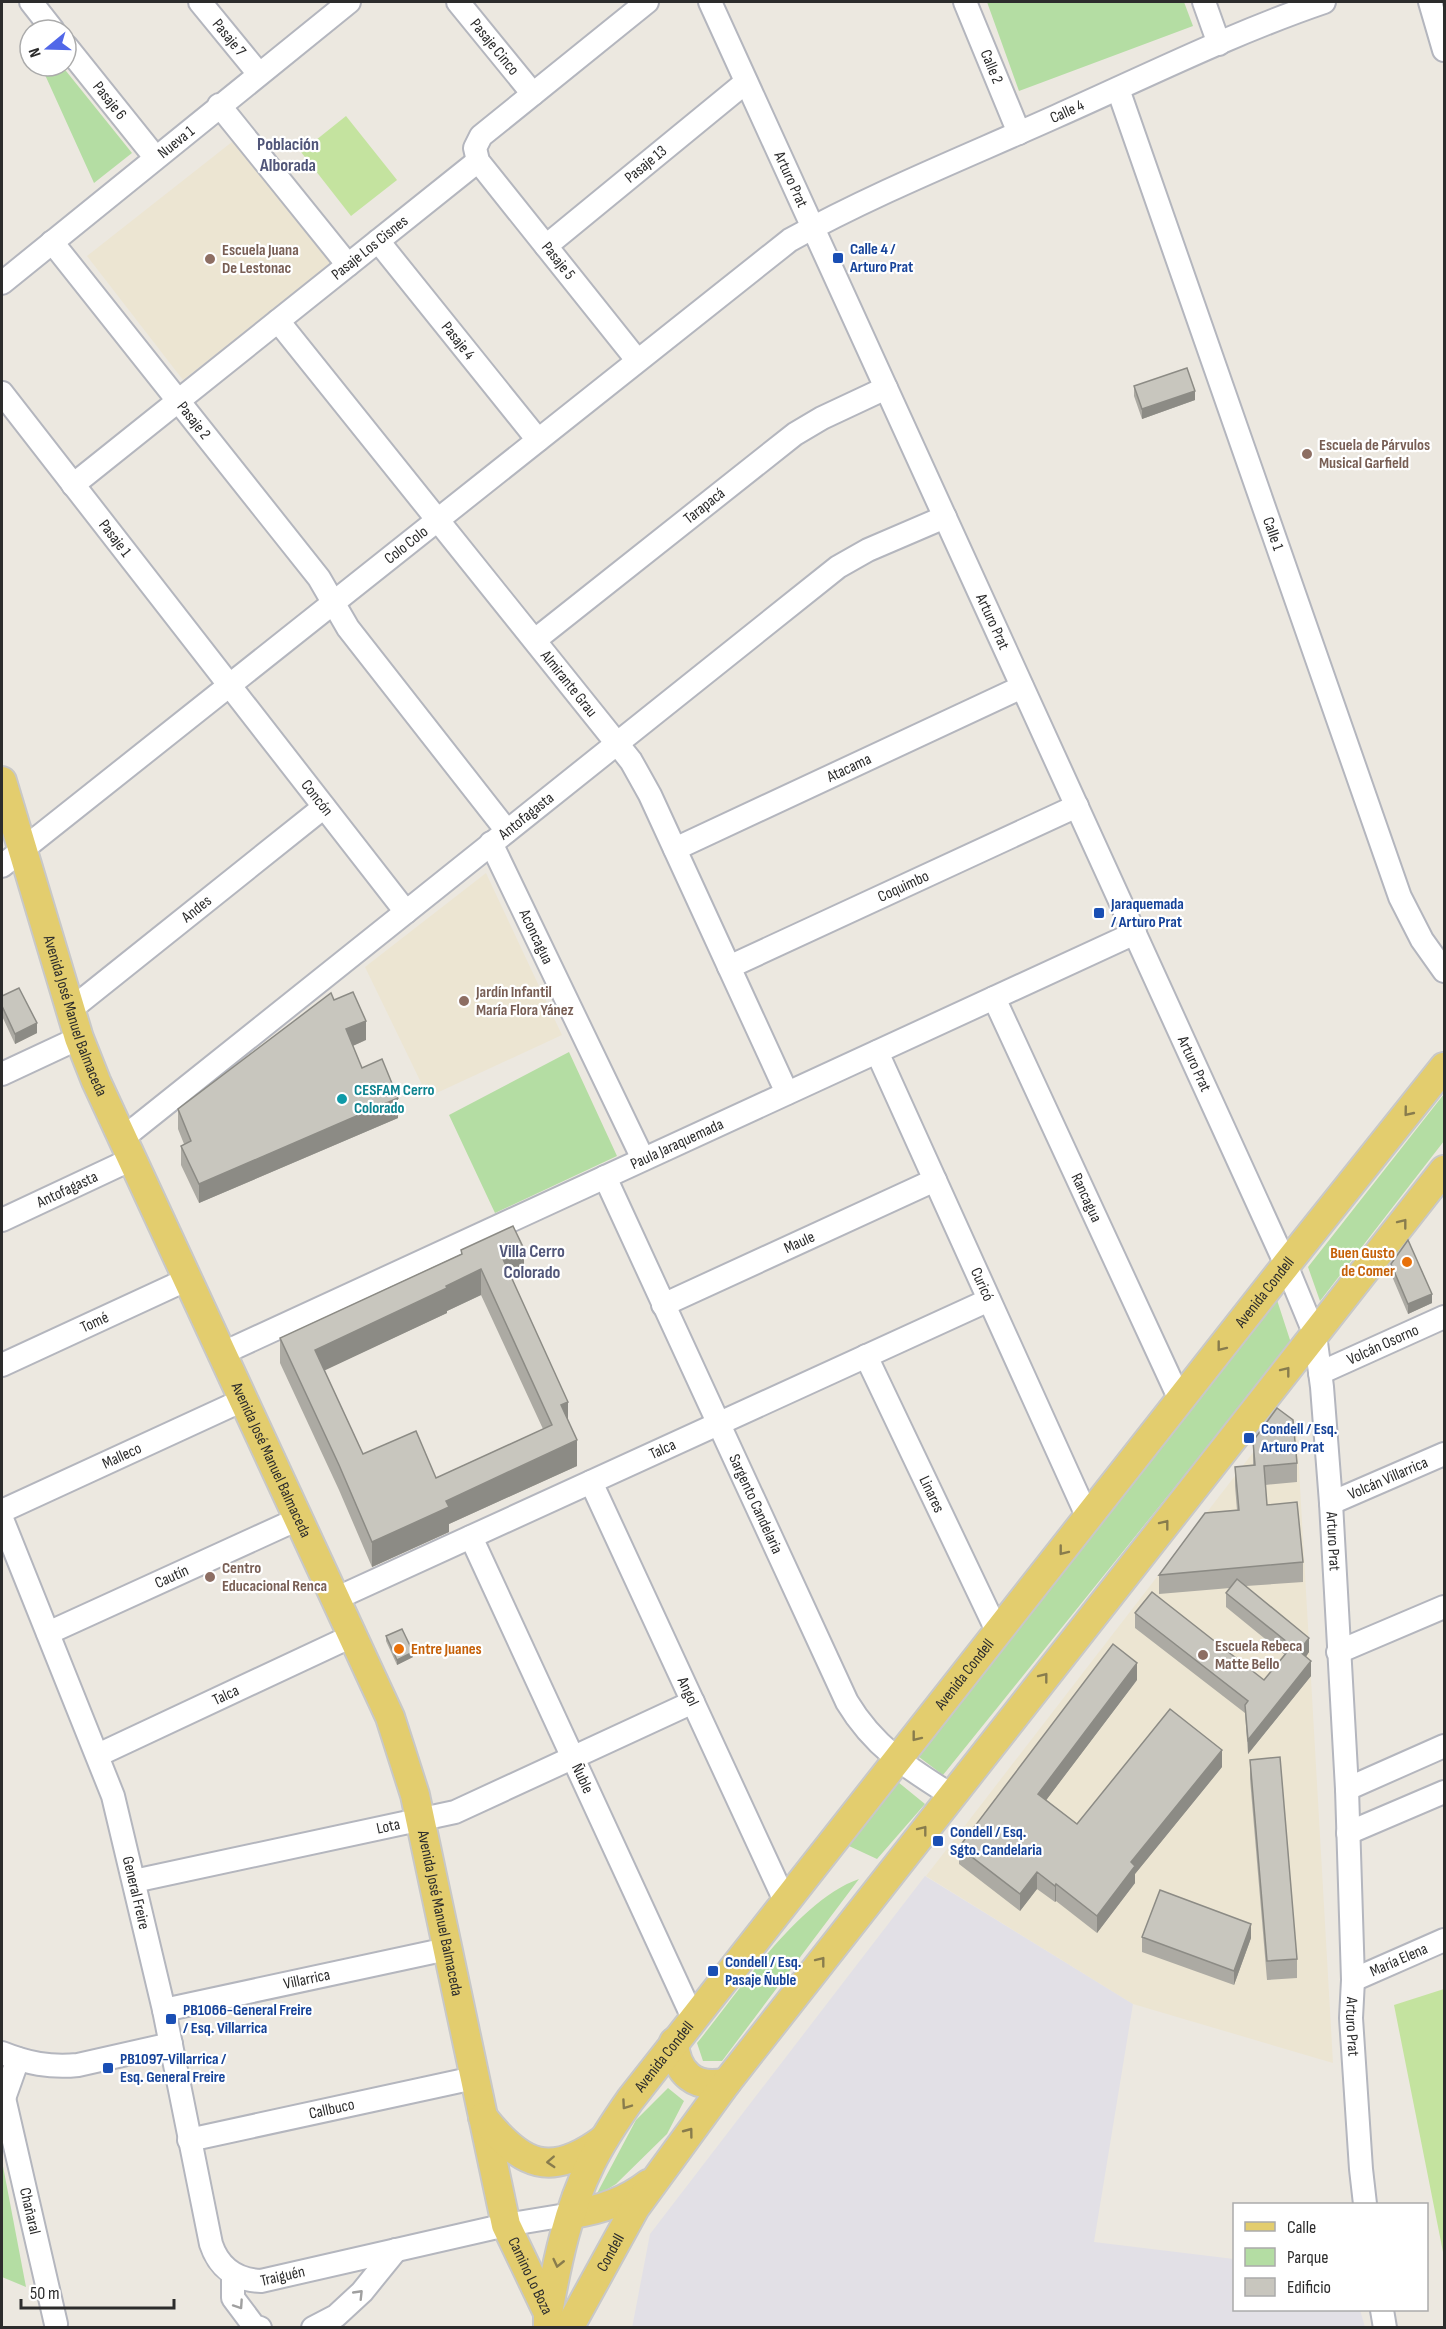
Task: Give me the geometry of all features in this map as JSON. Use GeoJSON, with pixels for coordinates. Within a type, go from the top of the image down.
{"type":"FeatureCollection","features":[{"type":"Feature","properties":{"kind":"main road","name":"Avenida José Manuel Balmaceda"},"geometry":{"type":"LineString","coordinates":[[2,781],[11,858],[79,1038],[400,1743],[420,1820],[506,2224]]}},
{"type":"Feature","properties":{"kind":"main road","name":"Avenida Condell"},"geometry":{"type":"LineString","coordinates":[[555,2323],[556,2267],[572,2214],[591,2163],[630,2100],[1444,1067]]}},
{"type":"Feature","properties":{"kind":"main road"},"geometry":{"type":"LineString","coordinates":[[572,2214],[618,2203],[654,2179],[951,1795],[1444,1170]]}},
{"type":"Feature","properties":{"kind":"main road"},"geometry":{"type":"LineString","coordinates":[[674,2042],[677,2060],[688,2076],[706,2084],[727,2082]]}},
{"type":"Feature","properties":{"kind":"main road"},"geometry":{"type":"LineString","coordinates":[[482,2115],[520,2155],[542,2163],[553,2163],[574,2157],[604,2139]]}},
{"type":"Feature","properties":{"kind":"main road","name":"Condell"},"geometry":{"type":"LineString","coordinates":[[555,2323],[654,2179]]}},
{"type":"Feature","properties":{"kind":"main road","name":"Camino Lo Boza"},"geometry":{"type":"LineString","coordinates":[[506,2224],[555,2323]]}},
{"type":"Feature","properties":{"kind":"street"},"geometry":{"type":"LineString","coordinates":[[31,2],[44,18]]}},
{"type":"Feature","properties":{"kind":"street","name":"Pasaje 7"},"geometry":{"type":"LineString","coordinates":[[200,2],[259,74]]}},
{"type":"Feature","properties":{"kind":"street","name":"Nueva 1"},"geometry":{"type":"LineString","coordinates":[[2,283],[349,2]]}},
{"type":"Feature","properties":{"kind":"street","name":"Pasaje Cinco"},"geometry":{"type":"LineString","coordinates":[[458,2],[533,94]]}},
{"type":"Feature","properties":{"kind":"street"},"geometry":{"type":"LineString","coordinates":[[478,161],[475,148],[481,136],[646,2]]}},
{"type":"Feature","properties":{"kind":"street","name":"Arturo Prat"},"geometry":{"type":"LineString","coordinates":[[710,2],[1286,1265],[1315,1335],[1331,1503],[1347,1789],[1353,1980],[1351,2018],[1365,2203]]}},
{"type":"Feature","properties":{"kind":"street","name":"Calle 2"},"geometry":{"type":"LineString","coordinates":[[965,2],[1020,133]]}},
{"type":"Feature","properties":{"kind":"street"},"geometry":{"type":"LineString","coordinates":[[1204,2],[1219,44]]}},
{"type":"Feature","properties":{"kind":"street","name":"Calle 4"},"geometry":{"type":"LineString","coordinates":[[813,227],[1219,44],[1324,2]]}},
{"type":"Feature","properties":{"kind":"street"},"geometry":{"type":"LineString","coordinates":[[1430,2],[1444,50]]}},
{"type":"Feature","properties":{"kind":"street","name":"Pasaje 6"},"geometry":{"type":"LineString","coordinates":[[78,61],[155,157]]}},
{"type":"Feature","properties":{"kind":"street","name":"Pasaje 13"},"geometry":{"type":"LineString","coordinates":[[546,246],[746,82]]}},
{"type":"Feature","properties":{"kind":"street","name":"Calle 1"},"geometry":{"type":"LineString","coordinates":[[1118,89],[1401,897],[1422,940],[1444,971]]}},
{"type":"Feature","properties":{"kind":"street"},"geometry":{"type":"LineString","coordinates":[[219,105],[348,265]]}},
{"type":"Feature","properties":{"kind":"street","name":"Pasaje 5"},"geometry":{"type":"LineString","coordinates":[[478,161],[637,360]]}},
{"type":"Feature","properties":{"kind":"street","name":"Pasaje Los Cisnes"},"geometry":{"type":"LineString","coordinates":[[73,484],[478,161]]}},
{"type":"Feature","properties":{"kind":"street","name":"Colo Colo"},"geometry":{"type":"LineString","coordinates":[[11,858],[637,360],[781,247],[813,227]]}},
{"type":"Feature","properties":{"kind":"street","name":"Pasaje 4"},"geometry":{"type":"LineString","coordinates":[[378,241],[538,440]]}},
{"type":"Feature","properties":{"kind":"street","name":"Pasaje 2"},"geometry":{"type":"LineString","coordinates":[[52,242],[319,578],[333,602]]}},
{"type":"Feature","properties":{"kind":"street","name":"Almirante Grau"},"geometry":{"type":"LineString","coordinates":[[278,321],[617,743],[641,778],[787,1093]]}},
{"type":"Feature","properties":{"kind":"street","name":"Tarapacá"},"geometry":{"type":"LineString","coordinates":[[535,640],[795,434],[822,418],[886,388]]}},
{"type":"Feature","properties":{"kind":"street","name":"Pasaje 1"},"geometry":{"type":"LineString","coordinates":[[2,393],[229,685]]}},
{"type":"Feature","properties":{"kind":"street","name":"Antofagasta"},"geometry":{"type":"LineString","coordinates":[[2,1220],[128,1148],[406,912],[838,567],[868,550],[945,517]]}},
{"type":"Feature","properties":{"kind":"street","name":"Aconcagua"},"geometry":{"type":"LineString","coordinates":[[333,602],[348,628],[499,837],[643,1159]]}},
{"type":"Feature","properties":{"kind":"street","name":"Concón"},"geometry":{"type":"LineString","coordinates":[[229,685],[406,912]]}},
{"type":"Feature","properties":{"kind":"street","name":"Atacama"},"geometry":{"type":"LineString","coordinates":[[675,849],[1022,687]]}},
{"type":"Feature","properties":{"kind":"street","name":"Coquimbo"},"geometry":{"type":"LineString","coordinates":[[729,967],[1077,806]]}},
{"type":"Feature","properties":{"kind":"street","name":"Andes"},"geometry":{"type":"LineString","coordinates":[[70,1010],[324,807]]}},
{"type":"Feature","properties":{"kind":"street","name":"Paula Jaraquemada"},"geometry":{"type":"LineString","coordinates":[[221,1354],[1135,933]]}},
{"type":"Feature","properties":{"kind":"street","name":"Rancagua"},"geometry":{"type":"LineString","coordinates":[[994,998],[1180,1400]]}},
{"type":"Feature","properties":{"kind":"street"},"geometry":{"type":"LineString","coordinates":[[2,1074],[79,1038]]}},
{"type":"Feature","properties":{"kind":"street","name":"Curicó"},"geometry":{"type":"LineString","coordinates":[[877,1052],[1088,1518]]}},
{"type":"Feature","properties":{"kind":"street","name":"Sargento Candelaria"},"geometry":{"type":"LineString","coordinates":[[604,1177],[847,1702],[866,1731],[898,1761],[951,1795]]}},
{"type":"Feature","properties":{"kind":"street","name":"Maule"},"geometry":{"type":"LineString","coordinates":[[663,1305],[935,1180]]}},
{"type":"Feature","properties":{"kind":"street","name":"Tomé"},"geometry":{"type":"LineString","coordinates":[[2,1365],[188,1279]]}},
{"type":"Feature","properties":{"kind":"street","name":"Talca"},"geometry":{"type":"LineString","coordinates":[[335,1599],[989,1300]]}},
{"type":"Feature","properties":{"kind":"street","name":"Volcán Osorno"},"geometry":{"type":"LineString","coordinates":[[1320,1373],[1444,1317]]}},
{"type":"Feature","properties":{"kind":"street","name":"Linares"},"geometry":{"type":"LineString","coordinates":[[866,1356],[998,1633]]}},
{"type":"Feature","properties":{"kind":"street","name":"Malleco"},"geometry":{"type":"LineString","coordinates":[[2,1511],[243,1400]]}},
{"type":"Feature","properties":{"kind":"street","name":"Volcán Villarrica"},"geometry":{"type":"LineString","coordinates":[[1331,1503],[1444,1454]]}},
{"type":"Feature","properties":{"kind":"street","name":"Angol"},"geometry":{"type":"LineString","coordinates":[[591,1482],[786,1901]]}},
{"type":"Feature","properties":{"kind":"street","name":"General Freire"},"geometry":{"type":"LineString","coordinates":[[2,1519],[114,1796],[164,2010],[211,2244],[219,2262],[233,2275]]}},
{"type":"Feature","properties":{"kind":"street","name":"Cautín"},"geometry":{"type":"LineString","coordinates":[[48,1633],[298,1519]]}},
{"type":"Feature","properties":{"kind":"street","name":"Ñuble"},"geometry":{"type":"LineString","coordinates":[[471,1537],[693,2018]]}},
{"type":"Feature","properties":{"kind":"street"},"geometry":{"type":"LineString","coordinates":[[1338,1652],[1444,1607]]}},
{"type":"Feature","properties":{"kind":"street","name":"Talca"},"geometry":{"type":"LineString","coordinates":[[98,1755],[352,1636]]}},
{"type":"Feature","properties":{"kind":"street","name":"Lota"},"geometry":{"type":"LineString","coordinates":[[134,1881],[443,1816],[466,1808],[693,1702]]}},
{"type":"Feature","properties":{"kind":"street"},"geometry":{"type":"LineString","coordinates":[[1347,1789],[1444,1746]]}},
{"type":"Feature","properties":{"kind":"street"},"geometry":{"type":"LineString","coordinates":[[1348,1833],[1444,1792]]}},
{"type":"Feature","properties":{"kind":"street","name":"María Elena"},"geometry":{"type":"LineString","coordinates":[[1353,1980],[1444,1940]]}},
{"type":"Feature","properties":{"kind":"street","name":"Villarrica"},"geometry":{"type":"LineString","coordinates":[[164,2010],[447,1949]]}},
{"type":"Feature","properties":{"kind":"street"},"geometry":{"type":"LineString","coordinates":[[10,2056],[47,2066],[78,2066],[171,2044]]}},
{"type":"Feature","properties":{"kind":"street","name":"Chañaral"},"geometry":{"type":"LineString","coordinates":[[10,2056],[3,2101],[56,2324]]}},
{"type":"Feature","properties":{"kind":"street","name":"Callbuco"},"geometry":{"type":"LineString","coordinates":[[189,2140],[474,2078]]}},
{"type":"Feature","properties":{"kind":"street","name":"Traiguén"},"geometry":{"type":"LineString","coordinates":[[233,2275],[261,2281],[506,2224],[572,2214]]}},
{"type":"Feature","properties":{"kind":"street"},"geometry":{"type":"LineString","coordinates":[[314,2328],[336,2316],[362,2292],[396,2250]]}},
{"type":"Feature","properties":{"kind":"street"},"geometry":{"type":"LineString","coordinates":[[233,2275],[233,2298],[254,2326],[260,2328]]}},
{"type":"Feature","properties":{"kind":"street"},"geometry":{"type":"LineString","coordinates":[[1382,2311],[1385,2328]]}},
{"type":"Feature","properties":{"kind":"shaded area","name":"Escuela Juana De Lestonac"},"geometry":{"type":"Polygon","coordinates":[[[237,138],[334,262],[183,380],[87,256],[237,138]]]}},
{"type":"Feature","properties":{"kind":"shaded area","name":"Jardín Infantil María Flora Yánez"},"geometry":{"type":"Polygon","coordinates":[[[486,873],[562,1035],[428,1097],[365,967],[486,873]]]}},
{"type":"Feature","properties":{"kind":"shaded area","name":"Escuela Rebeca Matte Bello"},"geometry":{"type":"Polygon","coordinates":[[[1275,1424],[1297,1434],[1333,2063],[1133,2004],[926,1876],[1275,1424]]]}},
{"type":"Feature","properties":{"kind":"shaded area"},"geometry":{"type":"Polygon","coordinates":[[[925,1876],[1133,2004],[1094,2242],[1233,2259],[1233,2311],[1360,2311],[1365,2327],[632,2328],[650,2234],[925,1876]]]}},
{"type":"Feature","properties":{"kind":"green space"},"geometry":{"type":"Polygon","coordinates":[[[987,2],[1184,2],[1193,26],[1019,91],[987,2]]]}},
{"type":"Feature","properties":{"kind":"green space"},"geometry":{"type":"Polygon","coordinates":[[[46,78],[72,78],[132,153],[94,183],[46,78]]]}},
{"type":"Feature","properties":{"kind":"green space"},"geometry":{"type":"Polygon","coordinates":[[[346,116],[397,180],[351,216],[301,152],[346,116]]]}},
{"type":"Feature","properties":{"kind":"green space"},"geometry":{"type":"Polygon","coordinates":[[[569,1052],[617,1156],[495,1213],[449,1115],[569,1052]]]}},
{"type":"Feature","properties":{"kind":"green space"},"geometry":{"type":"Polygon","coordinates":[[[1444,1094],[1444,1141],[1320,1301],[1308,1267],[1444,1094]]]}},
{"type":"Feature","properties":{"kind":"green space"},"geometry":{"type":"Polygon","coordinates":[[[1277,1300],[1291,1343],[943,1775],[919,1757],[1277,1300]]]}},
{"type":"Feature","properties":{"kind":"green space"},"geometry":{"type":"Polygon","coordinates":[[[898,1782],[925,1804],[877,1859],[849,1846],[898,1782]]]}},
{"type":"Feature","properties":{"kind":"green space"},"geometry":{"type":"Polygon","coordinates":[[[859,1879],[722,2061],[703,2061],[697,2043],[771,1950],[814,1906],[836,1890],[859,1879]]]}},
{"type":"Feature","properties":{"kind":"green space"},"geometry":{"type":"Polygon","coordinates":[[[1444,1989],[1444,2257],[1394,2005],[1444,1989]]]}},
{"type":"Feature","properties":{"kind":"green space"},"geometry":{"type":"Polygon","coordinates":[[[668,2088],[684,2101],[667,2134],[616,2184],[595,2197],[636,2120],[668,2088]]]}},
{"type":"Feature","properties":{"kind":"green space"},"geometry":{"type":"Polygon","coordinates":[[[2,2161],[26,2287],[2,2277],[2,2161]]]}},
{"type":"Feature","properties":{"kind":"building"},"geometry":{"type":"Polygon","coordinates":[[[1187,368],[1195,391],[1142,409],[1134,386],[1187,368]]]}},
{"type":"Feature","properties":{"kind":"building"},"geometry":{"type":"Polygon","coordinates":[[[19,988],[37,1023],[15,1034],[2,1006],[2,996],[19,988]]]}},
{"type":"Feature","properties":{"kind":"building","name":"CESFAM Cerro Colorado"},"geometry":{"type":"Polygon","coordinates":[[[353,992],[366,1021],[346,1029],[362,1068],[382,1059],[398,1098],[199,1184],[181,1146],[191,1141],[178,1109],[331,993],[334,1000],[353,992]]]}},
{"type":"Feature","properties":{"kind":"building"},"geometry":{"type":"Polygon","coordinates":[[[513,1226],[524,1249],[503,1259],[568,1402],[561,1405],[577,1440],[446,1501],[449,1507],[372,1542],[280,1338],[462,1254],[461,1250],[513,1226]],[[481,1269],[446,1286],[447,1288],[315,1350],[363,1454],[416,1431],[436,1478],[552,1425],[481,1269]]]}},
{"type":"Feature","properties":{"kind":"building"},"geometry":{"type":"Polygon","coordinates":[[[1408,1240],[1432,1294],[1408,1304],[1391,1264],[1408,1240]]]}},
{"type":"Feature","properties":{"kind":"building"},"geometry":{"type":"Polygon","coordinates":[[[1277,1408],[1293,1420],[1297,1463],[1264,1466],[1267,1505],[1297,1502],[1303,1562],[1159,1575],[1205,1513],[1239,1510],[1235,1467],[1255,1465],[1253,1441],[1277,1408]]]}},
{"type":"Feature","properties":{"kind":"building"},"geometry":{"type":"Polygon","coordinates":[[[1237,1579],[1309,1638],[1299,1651],[1311,1661],[1248,1740],[1245,1705],[1248,1701],[1135,1613],[1152,1592],[1264,1680],[1292,1646],[1226,1593],[1237,1579]]]}},
{"type":"Feature","properties":{"kind":"building","name":"Entre Juanes"},"geometry":{"type":"Polygon","coordinates":[[[402,1629],[413,1652],[397,1660],[386,1636],[402,1629]]]}},
{"type":"Feature","properties":{"kind":"building"},"geometry":{"type":"Polygon","coordinates":[[[1113,1644],[1137,1663],[1038,1794],[1077,1824],[1170,1709],[1222,1750],[1131,1862],[1135,1866],[1097,1916],[1037,1872],[1020,1894],[959,1847],[1113,1644]]]}},
{"type":"Feature","properties":{"kind":"building"},"geometry":{"type":"Polygon","coordinates":[[[1280,1757],[1297,1959],[1267,1961],[1250,1760],[1280,1757]]]}},
{"type":"Feature","properties":{"kind":"building"},"geometry":{"type":"Polygon","coordinates":[[[1160,1890],[1251,1924],[1234,1971],[1142,1937],[1160,1890]]]}},
{"type":"Feature","properties":{"kind":"place","name":"Calle 4 / Arturo Prat"},"geometry":{"type":"Point","coordinates":[838,258]}},
{"type":"Feature","properties":{"kind":"place","name":"Escuela Juana De Lestonac"},"geometry":{"type":"Point","coordinates":[210,259]}},
{"type":"Feature","properties":{"kind":"place","name":"Escuela de Párvulos Musical Garfield"},"geometry":{"type":"Point","coordinates":[1307,454]}},
{"type":"Feature","properties":{"kind":"place","name":"Jaraquemada / Arturo Prat"},"geometry":{"type":"Point","coordinates":[1099,913]}},
{"type":"Feature","properties":{"kind":"place","name":"Jardín Infantil María Flora Yánez"},"geometry":{"type":"Point","coordinates":[464,1001]}},
{"type":"Feature","properties":{"kind":"place","name":"CESFAM Cerro Colorado"},"geometry":{"type":"Point","coordinates":[342,1099]}},
{"type":"Feature","properties":{"kind":"place","name":"Buen Gusto de Comer"},"geometry":{"type":"Point","coordinates":[1407,1262]}},
{"type":"Feature","properties":{"kind":"place","name":"Condell / Esq. Arturo Prat"},"geometry":{"type":"Point","coordinates":[1249,1438]}},
{"type":"Feature","properties":{"kind":"place","name":"Centro Educacional Renca"},"geometry":{"type":"Point","coordinates":[210,1577]}},
{"type":"Feature","properties":{"kind":"place","name":"Entre Juanes"},"geometry":{"type":"Point","coordinates":[399,1649]}},
{"type":"Feature","properties":{"kind":"place","name":"Escuela Rebeca Matte Bello"},"geometry":{"type":"Point","coordinates":[1203,1655]}},
{"type":"Feature","properties":{"kind":"place","name":"Condell / Esq. Sgto. Candelaria"},"geometry":{"type":"Point","coordinates":[938,1841]}},
{"type":"Feature","properties":{"kind":"place","name":"Condell / Esq. Pasaje Ñuble"},"geometry":{"type":"Point","coordinates":[713,1971]}},
{"type":"Feature","properties":{"kind":"place","name":"PB1066-General Freire / Esq. Villarrica"},"geometry":{"type":"Point","coordinates":[171,2019]}},
{"type":"Feature","properties":{"kind":"place","name":"PB1097-Villarrica / Esq. General Freire"},"geometry":{"type":"Point","coordinates":[108,2068]}},
{"type":"Feature","properties":{"kind":"district","name":"Población Alborada"},"geometry":{"type":"Point","coordinates":[288,154]}},
{"type":"Feature","properties":{"kind":"district","name":"Villa Cerro Colorado"},"geometry":{"type":"Point","coordinates":[532,1261]}}]}
